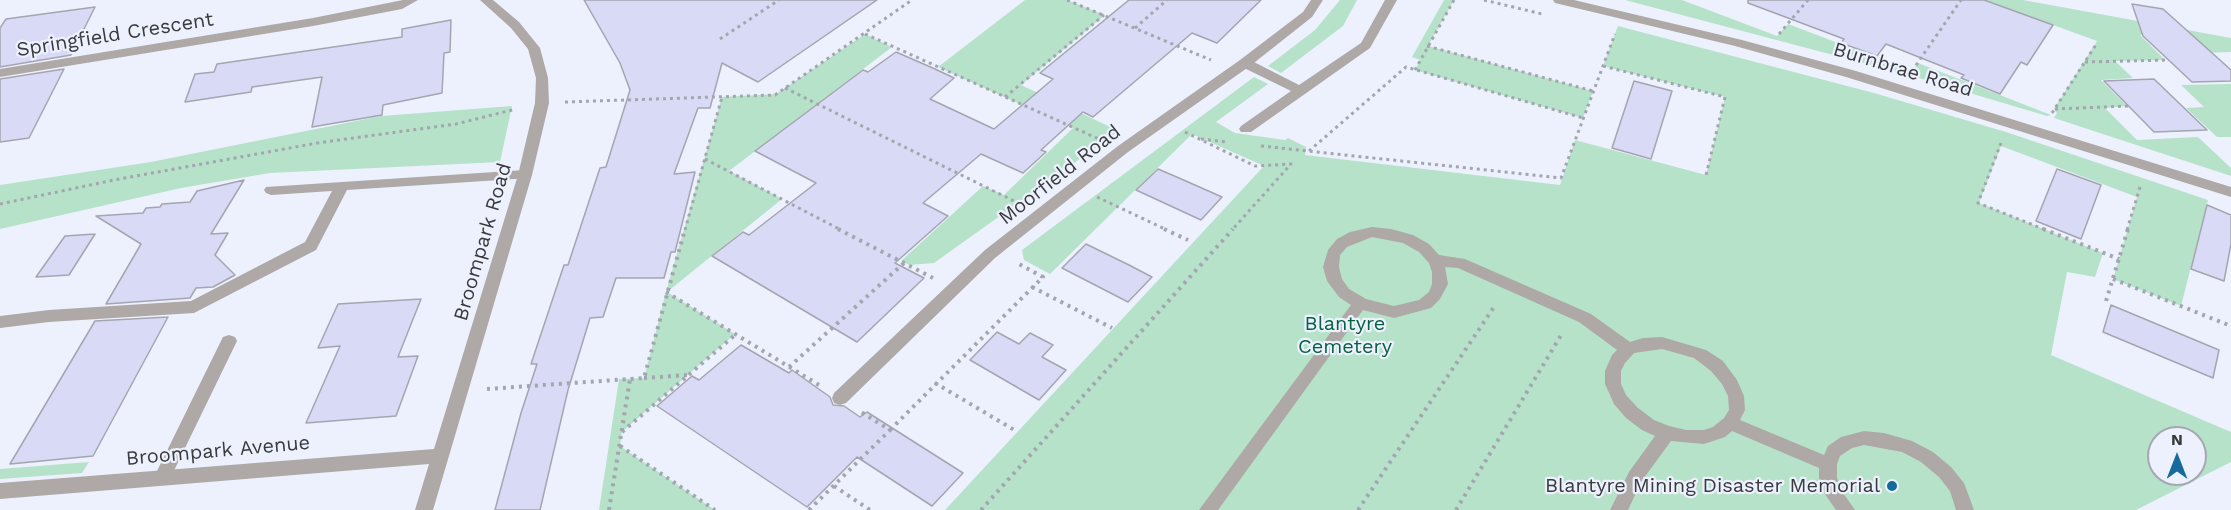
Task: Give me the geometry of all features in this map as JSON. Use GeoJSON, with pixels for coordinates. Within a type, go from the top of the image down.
{"type":"FeatureCollection","features":[{"type":"Feature","properties":{"kind":"street","name":"Springfield Crescent"},"geometry":{"type":"LineString","coordinates":[[0,73],[314,22],[402,5],[412,0]]}},
{"type":"Feature","properties":{"kind":"street","name":"Broompark Road"},"geometry":{"type":"LineString","coordinates":[[424,510],[525,176],[542,103],[542,78],[534,48],[515,25],[486,0]]}},
{"type":"Feature","properties":{"kind":"street","name":"Moorfield Road"},"geometry":{"type":"LineString","coordinates":[[840,398],[994,251],[1123,149],[1240,67],[1308,14],[1317,0]]}},
{"type":"Feature","properties":{"kind":"street"},"geometry":{"type":"LineString","coordinates":[[1246,129],[1366,45],[1391,0]]}},
{"type":"Feature","properties":{"kind":"street","name":"Burnbrae Road"},"geometry":{"type":"LineString","coordinates":[[1559,0],[1764,51],[1899,89],[2147,164],[2231,192]]}},
{"type":"Feature","properties":{"kind":"street"},"geometry":{"type":"LineString","coordinates":[[1240,67],[1300,91]]}},
{"type":"Feature","properties":{"kind":"street"},"geometry":{"type":"LineString","coordinates":[[271,190],[525,176]]}},
{"type":"Feature","properties":{"kind":"street"},"geometry":{"type":"LineString","coordinates":[[0,322],[49,315],[194,307],[311,246],[342,186]]}},
{"type":"Feature","properties":{"kind":"street"},"geometry":{"type":"LineString","coordinates":[[1372,232],[1391,234],[1408,238],[1424,248],[1435,260],[1440,272],[1440,284],[1435,295],[1425,304],[1394,312],[1360,303],[1344,293],[1335,281],[1331,267],[1333,254],[1342,243],[1355,236],[1372,232]]}},
{"type":"Feature","properties":{"kind":"street"},"geometry":{"type":"LineString","coordinates":[[1435,260],[1460,263],[1585,318],[1628,349]]}},
{"type":"Feature","properties":{"kind":"street"},"geometry":{"type":"LineString","coordinates":[[1208,510],[1333,343],[1360,303]]}},
{"type":"Feature","properties":{"kind":"street"},"geometry":{"type":"LineString","coordinates":[[162,478],[228,341]]}},
{"type":"Feature","properties":{"kind":"street"},"geometry":{"type":"LineString","coordinates":[[1662,343],[1700,354],[1717,366],[1729,380],[1736,396],[1737,410],[1731,423],[1719,432],[1704,437],[1686,437],[1667,433],[1648,425],[1632,413],[1620,399],[1613,384],[1613,371],[1618,358],[1628,349],[1643,344],[1662,343]]}},
{"type":"Feature","properties":{"kind":"street"},"geometry":{"type":"LineString","coordinates":[[1731,423],[1828,464]]}},
{"type":"Feature","properties":{"kind":"street"},"geometry":{"type":"LineString","coordinates":[[1618,510],[1635,477],[1667,433]]}},
{"type":"Feature","properties":{"kind":"street"},"geometry":{"type":"LineString","coordinates":[[1846,510],[1834,494],[1828,478],[1828,464],[1834,451],[1847,442],[1864,438],[1906,446],[1927,457],[1945,472],[1958,488],[1965,510]]}},
{"type":"Feature","properties":{"kind":"street","name":"Broompark Avenue"},"geometry":{"type":"LineString","coordinates":[[0,491],[440,456]]}},
{"type":"Feature","properties":{"kind":"path"},"geometry":{"type":"LineString","coordinates":[[720,39],[779,0]]}},
{"type":"Feature","properties":{"kind":"path"},"geometry":{"type":"LineString","coordinates":[[0,204],[114,180],[317,143],[456,124],[542,103],[775,95],[912,0]]}},
{"type":"Feature","properties":{"kind":"path"},"geometry":{"type":"LineString","coordinates":[[1067,0],[1240,67]]}},
{"type":"Feature","properties":{"kind":"path"},"geometry":{"type":"LineString","coordinates":[[1136,28],[1167,0]]}},
{"type":"Feature","properties":{"kind":"path"},"geometry":{"type":"LineString","coordinates":[[1415,70],[1454,0]]}},
{"type":"Feature","properties":{"kind":"path"},"geometry":{"type":"LineString","coordinates":[[1764,51],[1808,0]]}},
{"type":"Feature","properties":{"kind":"path"},"geometry":{"type":"LineString","coordinates":[[1899,89],[1961,0]]}},
{"type":"Feature","properties":{"kind":"path"},"geometry":{"type":"LineString","coordinates":[[1005,97],[1105,15]]}},
{"type":"Feature","properties":{"kind":"path"},"geometry":{"type":"LineString","coordinates":[[1253,145],[1561,178],[1617,30]]}},
{"type":"Feature","properties":{"kind":"path"},"geometry":{"type":"LineString","coordinates":[[865,34],[1123,149]]}},
{"type":"Feature","properties":{"kind":"path"},"geometry":{"type":"LineString","coordinates":[[2041,132],[2097,43]]}},
{"type":"Feature","properties":{"kind":"path"},"geometry":{"type":"LineString","coordinates":[[1427,46],[1593,91]]}},
{"type":"Feature","properties":{"kind":"path"},"geometry":{"type":"LineString","coordinates":[[2084,62],[2168,60]]}},
{"type":"Feature","properties":{"kind":"path"},"geometry":{"type":"LineString","coordinates":[[1603,66],[1725,97],[1706,176]]}},
{"type":"Feature","properties":{"kind":"path"},"geometry":{"type":"LineString","coordinates":[[1309,151],[1406,67],[1583,118]]}},
{"type":"Feature","properties":{"kind":"path"},"geometry":{"type":"LineString","coordinates":[[785,88],[1040,214]]}},
{"type":"Feature","properties":{"kind":"path"},"geometry":{"type":"LineString","coordinates":[[644,378],[666,292],[722,97]]}},
{"type":"Feature","properties":{"kind":"path"},"geometry":{"type":"LineString","coordinates":[[2054,109],[2129,106]]}},
{"type":"Feature","properties":{"kind":"path"},"geometry":{"type":"LineString","coordinates":[[981,510],[1291,164],[1255,166],[1163,122]]}},
{"type":"Feature","properties":{"kind":"path"},"geometry":{"type":"LineString","coordinates":[[1198,138],[1231,142]]}},
{"type":"Feature","properties":{"kind":"path"},"geometry":{"type":"LineString","coordinates":[[2002,141],[1978,203],[2119,259]]}},
{"type":"Feature","properties":{"kind":"path"},"geometry":{"type":"LineString","coordinates":[[705,159],[954,288]]}},
{"type":"Feature","properties":{"kind":"path"},"geometry":{"type":"LineString","coordinates":[[2106,301],[2147,164]]}},
{"type":"Feature","properties":{"kind":"path"},"geometry":{"type":"LineString","coordinates":[[1074,186],[1188,240]]}},
{"type":"Feature","properties":{"kind":"path"},"geometry":{"type":"LineString","coordinates":[[809,510],[1043,277],[994,251]]}},
{"type":"Feature","properties":{"kind":"path"},"geometry":{"type":"LineString","coordinates":[[789,367],[904,262]]}},
{"type":"Feature","properties":{"kind":"path"},"geometry":{"type":"LineString","coordinates":[[2113,279],[2231,326]]}},
{"type":"Feature","properties":{"kind":"path"},"geometry":{"type":"LineString","coordinates":[[1358,510],[1509,285]]}},
{"type":"Feature","properties":{"kind":"path"},"geometry":{"type":"LineString","coordinates":[[1032,287],[1112,328]]}},
{"type":"Feature","properties":{"kind":"path"},"geometry":{"type":"LineString","coordinates":[[666,292],[890,430]]}},
{"type":"Feature","properties":{"kind":"path"},"geometry":{"type":"LineString","coordinates":[[1456,510],[1574,313]]}},
{"type":"Feature","properties":{"kind":"path"},"geometry":{"type":"LineString","coordinates":[[622,432],[735,334]]}},
{"type":"Feature","properties":{"kind":"path"},"geometry":{"type":"LineString","coordinates":[[462,390],[688,375]]}},
{"type":"Feature","properties":{"kind":"path"},"geometry":{"type":"LineString","coordinates":[[609,510],[630,379]]}},
{"type":"Feature","properties":{"kind":"path"},"geometry":{"type":"LineString","coordinates":[[935,383],[1016,430]]}},
{"type":"Feature","properties":{"kind":"path"},"geometry":{"type":"LineString","coordinates":[[620,446],[715,510]]}},
{"type":"Feature","properties":{"kind":"path"},"geometry":{"type":"LineString","coordinates":[[834,486],[870,510]]}},
{"type":"Feature","properties":{"kind":"green space"},"geometry":{"type":"Polygon","coordinates":[[[1025,0],[1067,0],[1105,15],[1021,85],[1119,131],[934,263],[909,265],[901,261],[983,186],[1004,195],[1073,128],[938,67],[1025,0]]]}},
{"type":"Feature","properties":{"kind":"green space"},"geometry":{"type":"Polygon","coordinates":[[[1340,0],[1357,0],[1343,26],[1281,73],[1268,66],[1315,30],[1340,0]]]}},
{"type":"Feature","properties":{"kind":"green space"},"geometry":{"type":"Polygon","coordinates":[[[1444,0],[1454,0],[1428,46],[1593,91],[1583,118],[1415,70],[1420,60],[1412,57],[1444,0]]]}},
{"type":"Feature","properties":{"kind":"green space"},"geometry":{"type":"Polygon","coordinates":[[[1625,0],[1682,0],[1777,36],[1788,24],[1912,71],[1918,63],[2051,115],[2047,116],[1909,75],[1625,0]]]}},
{"type":"Feature","properties":{"kind":"green space"},"geometry":{"type":"Polygon","coordinates":[[[1984,0],[2023,0],[2231,38],[2231,52],[2200,53],[2178,33],[2140,35],[2165,60],[2115,61],[2133,78],[2101,80],[2127,106],[2105,108],[2137,140],[2198,137],[2231,168],[2231,176],[2054,118],[2057,113],[2054,109],[2097,41],[1984,0]]]}},
{"type":"Feature","properties":{"kind":"green space","name":"Blantyre Cemetery"},"geometry":{"type":"Polygon","coordinates":[[[1618,26],[1874,93],[2006,132],[2208,200],[2181,306],[2113,279],[2137,197],[2001,146],[1979,203],[2103,253],[2095,277],[2067,272],[2051,355],[2231,432],[2231,462],[2207,474],[2207,426],[2147,426],[2147,486],[2184,486],[2136,510],[945,510],[1264,166],[1192,134],[1050,274],[1024,260],[1022,250],[1254,77],[1268,84],[1216,122],[1235,133],[1285,140],[1288,138],[1306,147],[1305,155],[1560,185],[1575,140],[1706,175],[1725,97],[1603,66],[1618,26]]]}},
{"type":"Feature","properties":{"kind":"green space"},"geometry":{"type":"Polygon","coordinates":[[[865,34],[892,47],[729,171],[782,199],[667,292],[735,334],[622,432],[620,446],[715,510],[599,510],[619,379],[644,378],[666,292],[722,97],[776,94],[865,34]]]}},
{"type":"Feature","properties":{"kind":"green space"},"geometry":{"type":"Polygon","coordinates":[[[2231,84],[2231,137],[2217,137],[2186,108],[2204,107],[2181,85],[2231,84]]]}},
{"type":"Feature","properties":{"kind":"green space"},"geometry":{"type":"Polygon","coordinates":[[[512,106],[500,162],[270,173],[181,188],[0,229],[0,185],[151,162],[381,116],[512,106]]]}},
{"type":"Feature","properties":{"kind":"green space"},"geometry":{"type":"Polygon","coordinates":[[[89,462],[82,473],[0,479],[0,469],[89,462]]]}},
{"type":"Feature","properties":{"kind":"building"},"geometry":{"type":"Polygon","coordinates":[[[584,0],[877,0],[758,82],[722,63],[710,108],[698,108],[674,174],[695,172],[675,252],[671,252],[664,278],[616,278],[603,317],[590,318],[568,390],[540,510],[495,510],[521,413],[537,364],[531,364],[564,265],[568,265],[600,168],[606,167],[630,90],[620,63],[584,0]]]}},
{"type":"Feature","properties":{"kind":"building"},"geometry":{"type":"Polygon","coordinates":[[[1129,0],[1261,0],[1217,43],[1192,33],[1093,117],[1083,112],[1041,150],[1046,152],[1023,173],[981,154],[923,203],[948,216],[895,263],[924,278],[857,342],[712,256],[743,232],[749,235],[816,183],[755,151],[863,70],[868,72],[896,52],[935,69],[954,78],[930,99],[994,129],[1053,79],[1040,73],[1129,0]]]}},
{"type":"Feature","properties":{"kind":"building"},"geometry":{"type":"Polygon","coordinates":[[[1748,0],[1984,0],[2053,25],[2027,65],[2021,62],[2000,94],[1961,78],[1964,75],[1886,44],[1877,56],[1841,43],[1844,39],[1748,3],[1748,0]]]}},
{"type":"Feature","properties":{"kind":"building"},"geometry":{"type":"Polygon","coordinates":[[[2132,4],[2163,9],[2231,70],[2231,81],[2192,82],[2143,36],[2132,4]]]}},
{"type":"Feature","properties":{"kind":"building"},"geometry":{"type":"Polygon","coordinates":[[[95,7],[71,55],[0,67],[0,28],[6,19],[95,7]]]}},
{"type":"Feature","properties":{"kind":"building"},"geometry":{"type":"Polygon","coordinates":[[[451,20],[450,52],[444,53],[442,93],[383,105],[382,115],[312,127],[322,77],[252,87],[251,92],[185,102],[195,74],[214,72],[217,64],[402,37],[402,29],[451,20]]]}},
{"type":"Feature","properties":{"kind":"building"},"geometry":{"type":"Polygon","coordinates":[[[64,69],[29,138],[0,142],[0,79],[64,69]]]}},
{"type":"Feature","properties":{"kind":"building"},"geometry":{"type":"Polygon","coordinates":[[[2154,79],[2207,130],[2154,132],[2104,81],[2154,79]]]}},
{"type":"Feature","properties":{"kind":"building"},"geometry":{"type":"Polygon","coordinates":[[[1634,81],[1672,91],[1651,159],[1612,148],[1634,81]]]}},
{"type":"Feature","properties":{"kind":"building"},"geometry":{"type":"Polygon","coordinates":[[[1158,169],[1222,197],[1201,220],[1136,190],[1158,169]]]}},
{"type":"Feature","properties":{"kind":"building"},"geometry":{"type":"Polygon","coordinates":[[[2057,169],[2101,185],[2081,239],[2036,221],[2057,169]]]}},
{"type":"Feature","properties":{"kind":"building"},"geometry":{"type":"Polygon","coordinates":[[[244,180],[211,234],[228,233],[215,255],[235,275],[213,287],[196,288],[190,298],[106,304],[141,244],[96,216],[143,213],[146,208],[160,207],[162,204],[190,202],[197,191],[244,180]]]}},
{"type":"Feature","properties":{"kind":"building"},"geometry":{"type":"Polygon","coordinates":[[[2207,205],[2231,215],[2231,244],[2224,281],[2191,269],[2207,205]]]}},
{"type":"Feature","properties":{"kind":"building"},"geometry":{"type":"Polygon","coordinates":[[[95,234],[69,275],[36,277],[65,236],[95,234]]]}},
{"type":"Feature","properties":{"kind":"building"},"geometry":{"type":"Polygon","coordinates":[[[1086,244],[1152,277],[1128,302],[1062,268],[1086,244]]]}},
{"type":"Feature","properties":{"kind":"building"},"geometry":{"type":"Polygon","coordinates":[[[421,299],[398,357],[418,356],[396,416],[306,423],[340,346],[318,348],[338,304],[421,299]]]}},
{"type":"Feature","properties":{"kind":"building"},"geometry":{"type":"Polygon","coordinates":[[[2111,305],[2219,350],[2213,378],[2103,332],[2111,305]]]}},
{"type":"Feature","properties":{"kind":"building"},"geometry":{"type":"Polygon","coordinates":[[[168,317],[93,456],[10,464],[95,321],[168,317]]]}},
{"type":"Feature","properties":{"kind":"building"},"geometry":{"type":"Polygon","coordinates":[[[997,332],[1019,344],[1030,333],[1053,345],[1042,357],[1066,370],[1039,400],[970,360],[997,332]]]}},
{"type":"Feature","properties":{"kind":"building"},"geometry":{"type":"Polygon","coordinates":[[[741,345],[789,373],[792,370],[830,397],[833,405],[844,406],[860,417],[867,412],[963,473],[932,506],[857,457],[807,507],[657,406],[692,376],[699,380],[741,345]]]}},
{"type":"Feature","properties":{"kind":"place","name":"Blantyre Mining Disaster Memorial"},"geometry":{"type":"Point","coordinates":[1892,486]}}]}
